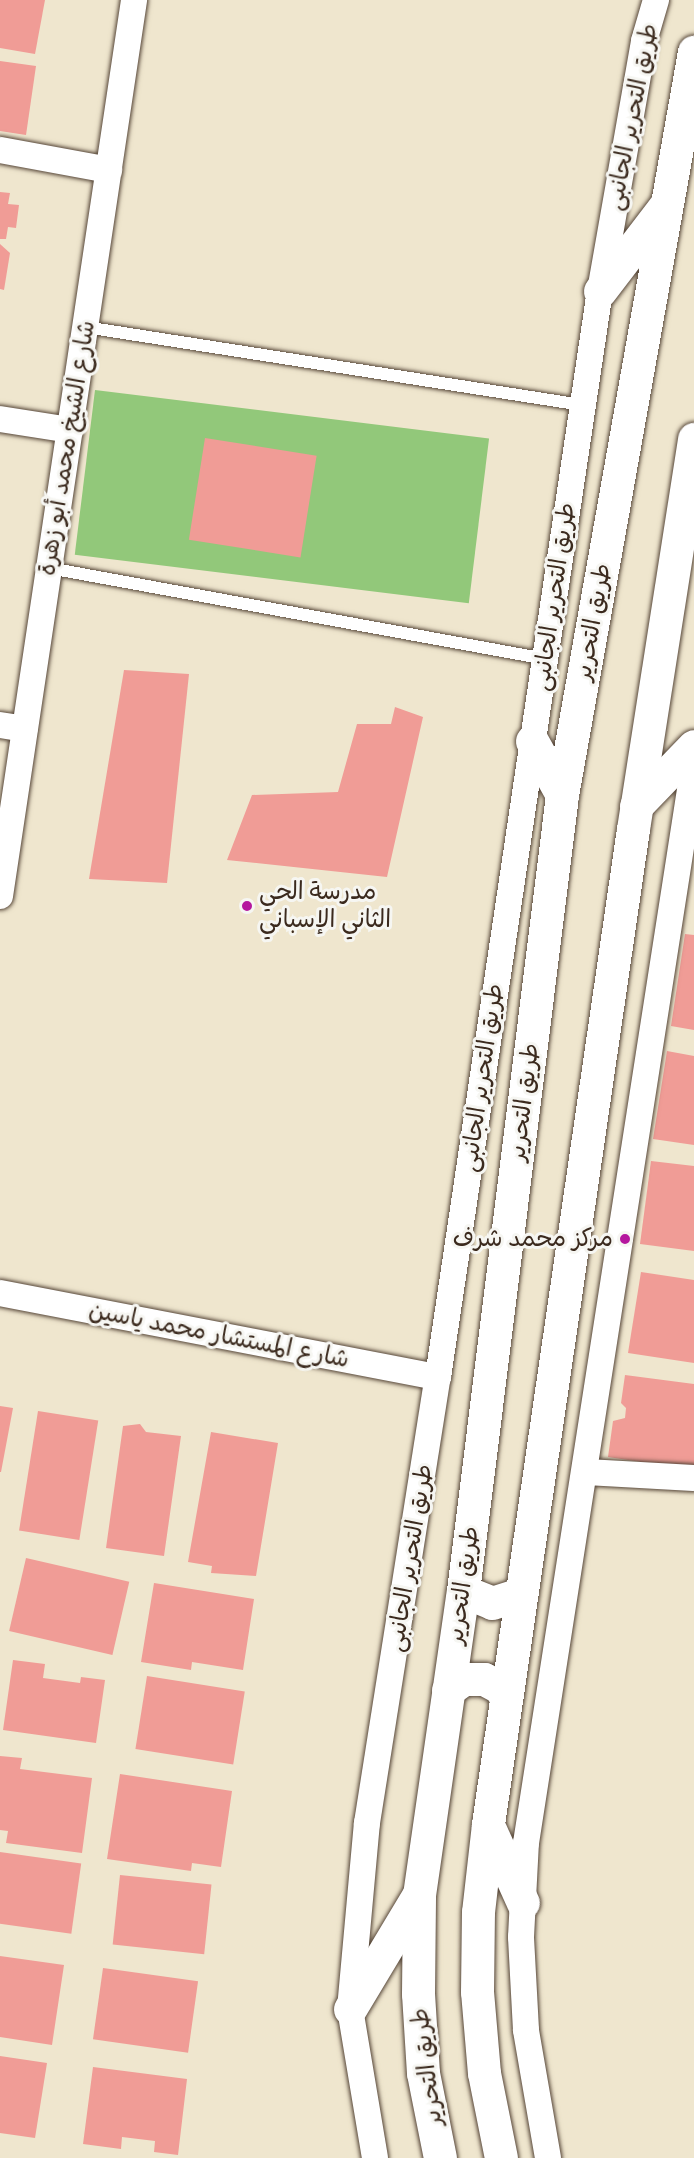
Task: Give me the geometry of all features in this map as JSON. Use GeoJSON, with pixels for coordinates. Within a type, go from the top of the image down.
{"type":"FeatureCollection","features":[{"type":"Feature","properties":{"kind":"street","name":"شارع الشيخ محمد أبو زهرة"},"geometry":{"type":"LineString","coordinates":[[0,896],[134,0]]}},
{"type":"Feature","properties":{"kind":"street","name":"طريق التحرير الجانبى"},"geometry":{"type":"LineString","coordinates":[[375,2158],[350,2009],[368,1823],[438,1377],[600,291],[644,41],[656,0]]}},
{"type":"Feature","properties":{"kind":"street","name":"طريق التحرير"},"geometry":{"type":"LineString","coordinates":[[440,2158],[423,2073],[418,1994],[419,1895],[462,1591],[562,795],[694,52]]}},
{"type":"Feature","properties":{"kind":"street"},"geometry":{"type":"LineString","coordinates":[[0,150],[109,170]]}},
{"type":"Feature","properties":{"kind":"street"},"geometry":{"type":"LineString","coordinates":[[600,291],[668,202]]}},
{"type":"Feature","properties":{"kind":"street"},"geometry":{"type":"LineString","coordinates":[[0,419],[70,429]]}},
{"type":"Feature","properties":{"kind":"street"},"geometry":{"type":"LineString","coordinates":[[501,2158],[484,2073],[477,1992],[478,1912],[519,1594],[636,806],[694,439]]}},
{"type":"Feature","properties":{"kind":"street"},"geometry":{"type":"LineString","coordinates":[[0,725],[25,729]]}},
{"type":"Feature","properties":{"kind":"street"},"geometry":{"type":"LineString","coordinates":[[532,741],[562,795]]}},
{"type":"Feature","properties":{"kind":"street"},"geometry":{"type":"LineString","coordinates":[[636,806],[694,746]]}},
{"type":"Feature","properties":{"kind":"street"},"geometry":{"type":"LineString","coordinates":[[548,2158],[526,2030],[523,1903],[526,1843],[586,1472],[694,764]]}},
{"type":"Feature","properties":{"kind":"street","name":"شارع المستشار محمد ياسين"},"geometry":{"type":"LineString","coordinates":[[0,1293],[438,1377]]}},
{"type":"Feature","properties":{"kind":"street"},"geometry":{"type":"LineString","coordinates":[[586,1472],[694,1478]]}},
{"type":"Feature","properties":{"kind":"street"},"geometry":{"type":"LineString","coordinates":[[462,1591],[492,1603],[519,1594]]}},
{"type":"Feature","properties":{"kind":"street"},"geometry":{"type":"LineString","coordinates":[[448,1690],[464,1679],[484,1679],[501,1688],[505,1697]]}},
{"type":"Feature","properties":{"kind":"street"},"geometry":{"type":"LineString","coordinates":[[488,1824],[523,1903]]}},
{"type":"Feature","properties":{"kind":"street"},"geometry":{"type":"LineString","coordinates":[[350,2009],[419,1895]]}},
{"type":"Feature","properties":{"kind":"lane"},"geometry":{"type":"LineString","coordinates":[[85,327],[582,405]]}},
{"type":"Feature","properties":{"kind":"lane"},"geometry":{"type":"LineString","coordinates":[[49,568],[546,658]]}},
{"type":"Feature","properties":{"kind":"green space"},"geometry":{"type":"Polygon","coordinates":[[[95,390],[489,438],[469,603],[75,555],[95,390]]]}},
{"type":"Feature","properties":{"kind":"building"},"geometry":{"type":"Polygon","coordinates":[[[0,0],[45,0],[35,54],[0,48],[0,0]]]}},
{"type":"Feature","properties":{"kind":"building"},"geometry":{"type":"Polygon","coordinates":[[[0,61],[36,66],[26,135],[0,131],[0,61]]]}},
{"type":"Feature","properties":{"kind":"building"},"geometry":{"type":"Polygon","coordinates":[[[0,192],[10,193],[8,204],[19,205],[16,228],[8,227],[6,239],[0,239],[0,192]]]}},
{"type":"Feature","properties":{"kind":"building"},"geometry":{"type":"Polygon","coordinates":[[[0,244],[10,253],[4,290],[0,289],[0,244]]]}},
{"type":"Feature","properties":{"kind":"building"},"geometry":{"type":"Polygon","coordinates":[[[205,438],[317,456],[300,557],[189,540],[205,438]]]}},
{"type":"Feature","properties":{"kind":"building"},"geometry":{"type":"Polygon","coordinates":[[[124,670],[189,674],[167,883],[89,879],[124,670]]]}},
{"type":"Feature","properties":{"kind":"building"},"geometry":{"type":"Polygon","coordinates":[[[395,707],[423,717],[387,877],[227,860],[252,795],[338,792],[357,724],[391,724],[395,707]]]}},
{"type":"Feature","properties":{"kind":"building"},"geometry":{"type":"Polygon","coordinates":[[[685,934],[694,935],[694,1030],[671,1026],[685,934]]]}},
{"type":"Feature","properties":{"kind":"building"},"geometry":{"type":"Polygon","coordinates":[[[667,1051],[694,1056],[694,1145],[653,1139],[667,1051]]]}},
{"type":"Feature","properties":{"kind":"building"},"geometry":{"type":"Polygon","coordinates":[[[651,1161],[694,1166],[694,1251],[640,1244],[651,1161]]]}},
{"type":"Feature","properties":{"kind":"building"},"geometry":{"type":"Polygon","coordinates":[[[641,1272],[694,1280],[694,1363],[628,1353],[641,1272]]]}},
{"type":"Feature","properties":{"kind":"building"},"geometry":{"type":"Polygon","coordinates":[[[625,1375],[694,1384],[694,1470],[608,1457],[613,1421],[625,1418],[626,1408],[621,1403],[625,1375]]]}},
{"type":"Feature","properties":{"kind":"building"},"geometry":{"type":"Polygon","coordinates":[[[0,1406],[13,1408],[1,1472],[0,1472],[0,1406]]]}},
{"type":"Feature","properties":{"kind":"building"},"geometry":{"type":"Polygon","coordinates":[[[38,1411],[98,1421],[79,1540],[19,1531],[38,1411]]]}},
{"type":"Feature","properties":{"kind":"building"},"geometry":{"type":"Polygon","coordinates":[[[140,1424],[146,1432],[181,1436],[164,1556],[106,1548],[123,1426],[140,1424]]]}},
{"type":"Feature","properties":{"kind":"building"},"geometry":{"type":"Polygon","coordinates":[[[211,1432],[278,1443],[256,1576],[211,1573],[212,1566],[188,1562],[211,1432]]]}},
{"type":"Feature","properties":{"kind":"building"},"geometry":{"type":"Polygon","coordinates":[[[26,1558],[129,1582],[112,1655],[9,1631],[26,1558]]]}},
{"type":"Feature","properties":{"kind":"building"},"geometry":{"type":"Polygon","coordinates":[[[154,1583],[254,1599],[243,1670],[192,1662],[191,1670],[141,1662],[154,1583]]]}},
{"type":"Feature","properties":{"kind":"building"},"geometry":{"type":"Polygon","coordinates":[[[13,1660],[45,1664],[43,1678],[80,1683],[81,1677],[105,1680],[96,1743],[3,1730],[13,1660]]]}},
{"type":"Feature","properties":{"kind":"building"},"geometry":{"type":"Polygon","coordinates":[[[147,1676],[245,1691],[233,1765],[135,1749],[147,1676]]]}},
{"type":"Feature","properties":{"kind":"building"},"geometry":{"type":"Polygon","coordinates":[[[0,1756],[22,1758],[20,1769],[92,1778],[82,1853],[6,1843],[8,1831],[0,1830],[0,1756]]]}},
{"type":"Feature","properties":{"kind":"building"},"geometry":{"type":"Polygon","coordinates":[[[120,1774],[232,1791],[221,1867],[192,1863],[191,1871],[107,1859],[120,1774]]]}},
{"type":"Feature","properties":{"kind":"building"},"geometry":{"type":"Polygon","coordinates":[[[0,1852],[81,1863],[71,1934],[0,1924],[0,1852]]]}},
{"type":"Feature","properties":{"kind":"building"},"geometry":{"type":"Polygon","coordinates":[[[120,1875],[211,1885],[204,1954],[113,1945],[120,1875]]]}},
{"type":"Feature","properties":{"kind":"building"},"geometry":{"type":"Polygon","coordinates":[[[0,1956],[64,1965],[52,2045],[0,2037],[0,1956]]]}},
{"type":"Feature","properties":{"kind":"building"},"geometry":{"type":"Polygon","coordinates":[[[103,1968],[198,1981],[188,2053],[93,2039],[103,1968]]]}},
{"type":"Feature","properties":{"kind":"building"},"geometry":{"type":"Polygon","coordinates":[[[0,2056],[47,2063],[35,2138],[0,2133],[0,2056]]]}},
{"type":"Feature","properties":{"kind":"building"},"geometry":{"type":"Polygon","coordinates":[[[93,2067],[187,2079],[178,2155],[154,2152],[155,2141],[122,2137],[121,2149],[83,2144],[93,2067]]]}},
{"type":"Feature","properties":{"kind":"place","name":"مدرسة الحي الثاني الإسباني"},"geometry":{"type":"Point","coordinates":[247,906]}},
{"type":"Feature","properties":{"kind":"place","name":"مركز محمد شرف"},"geometry":{"type":"Point","coordinates":[625,1239]}}]}
